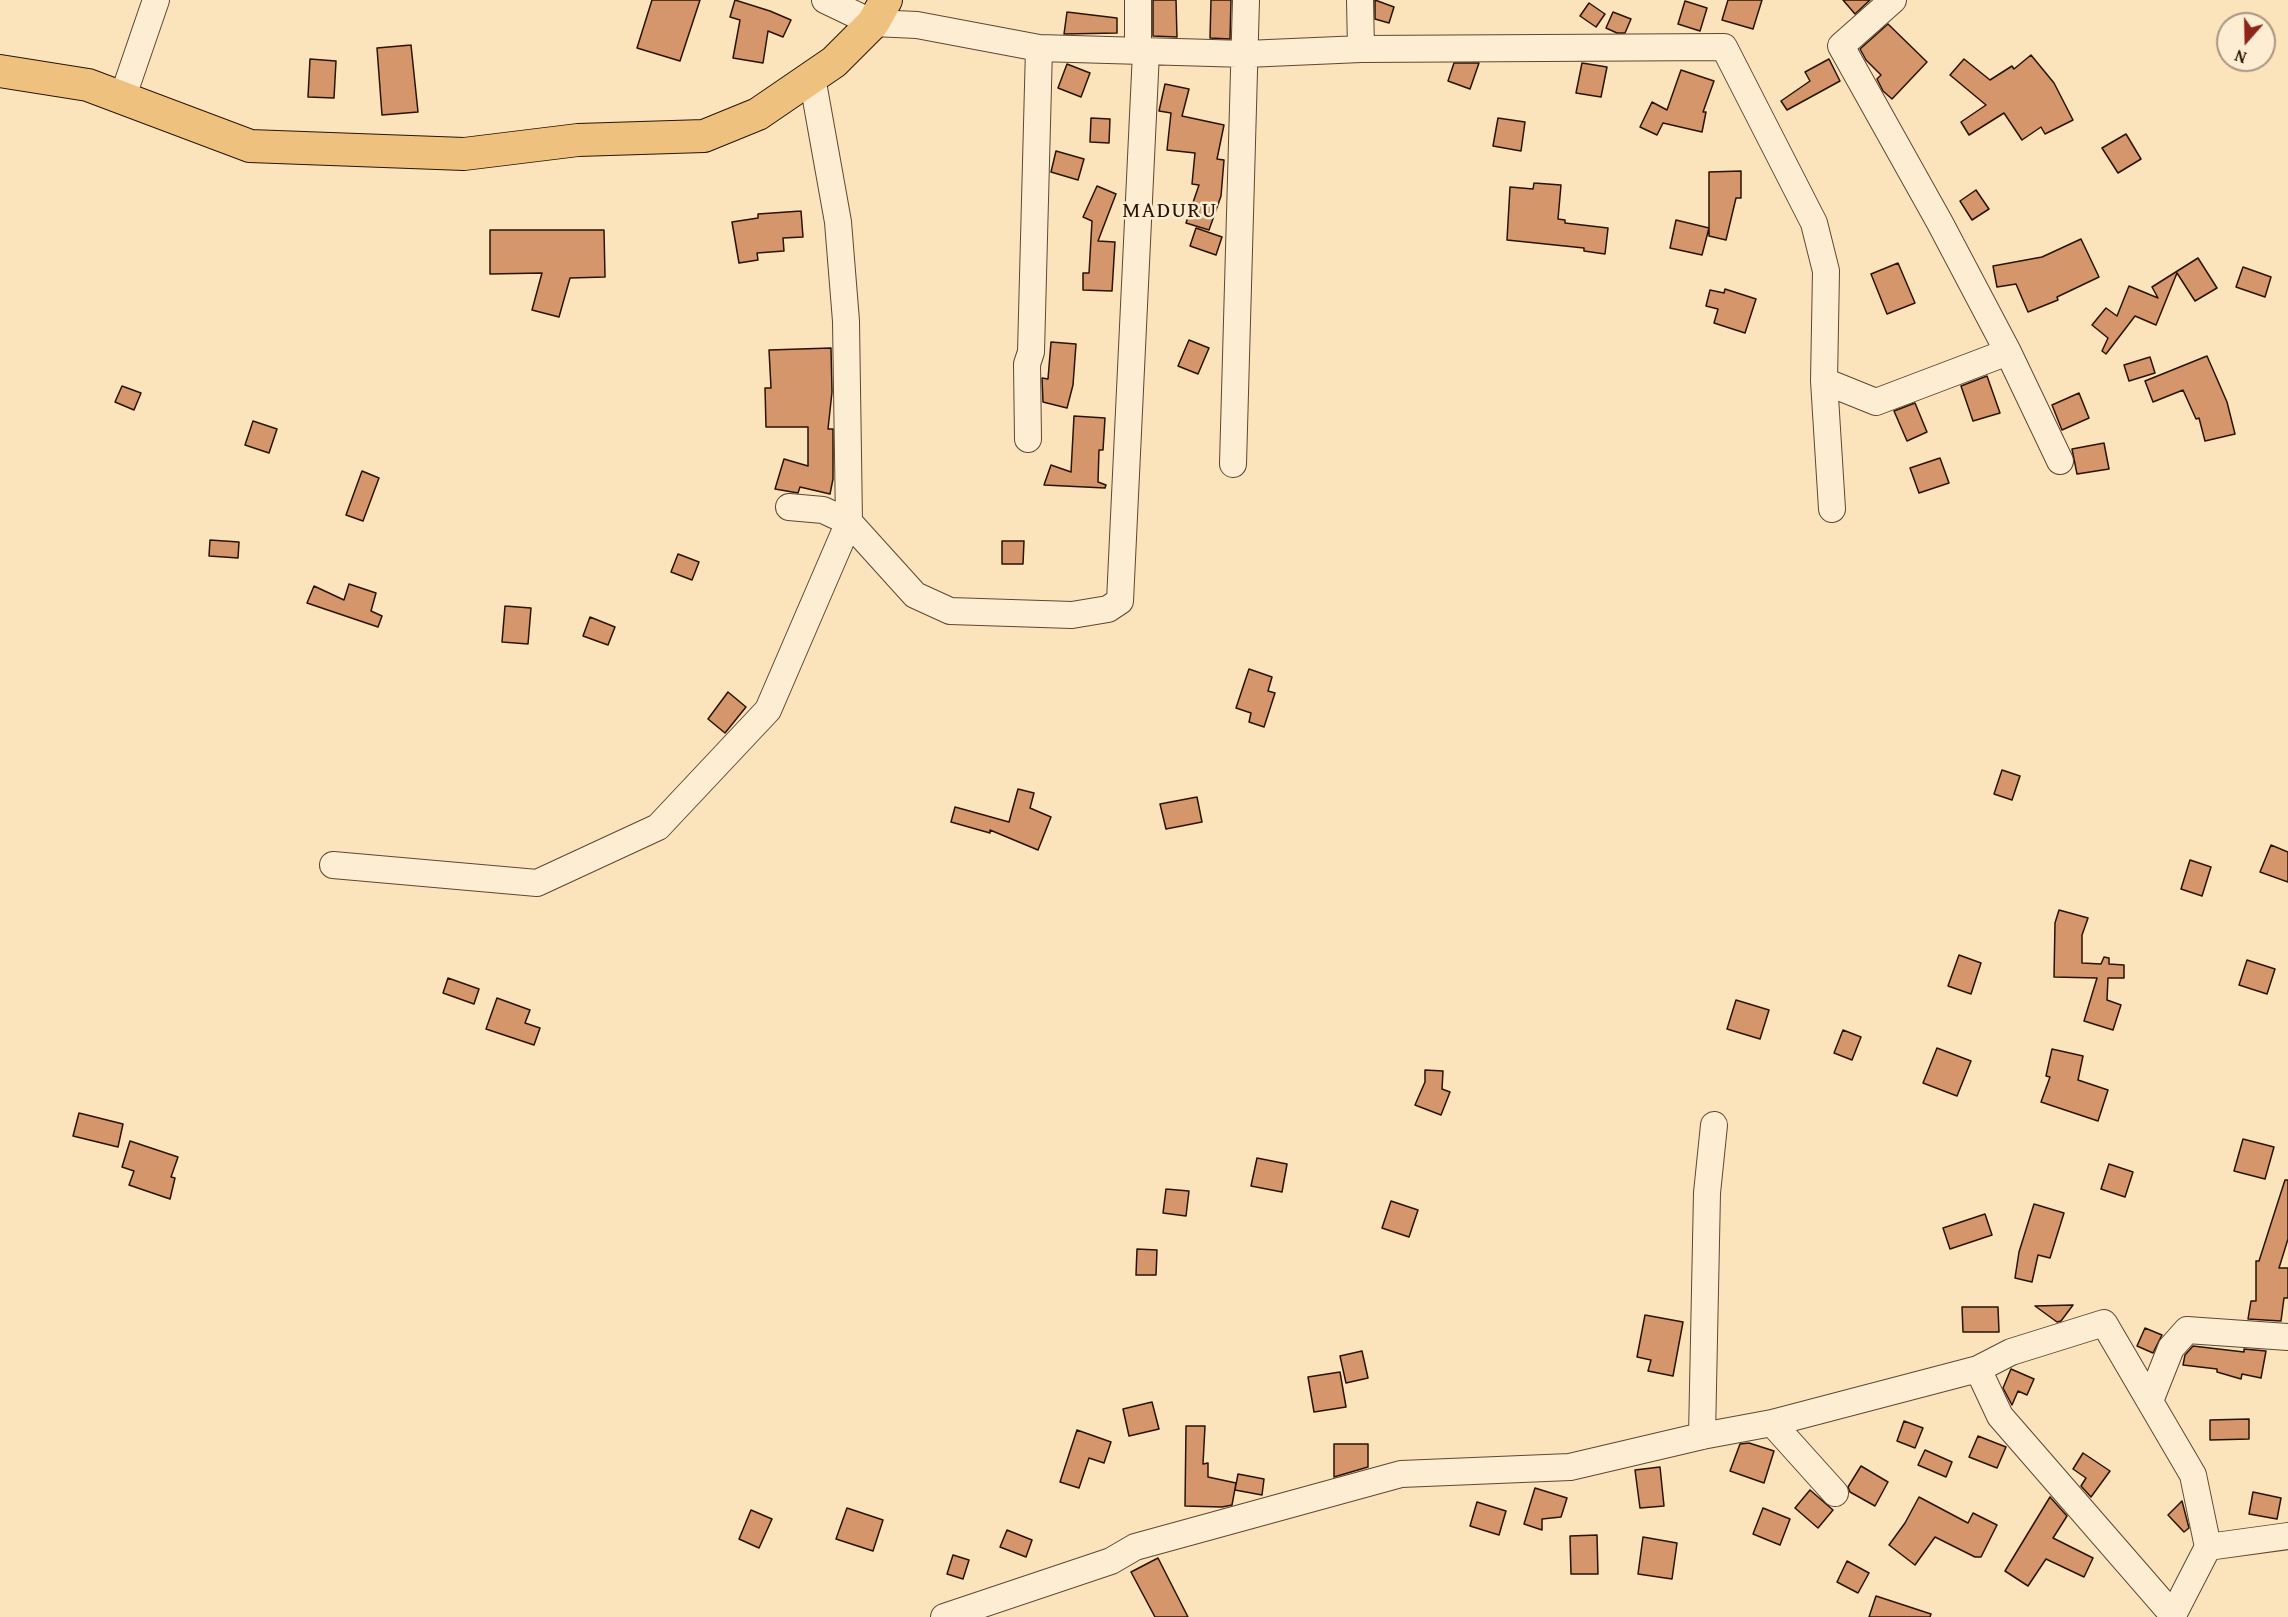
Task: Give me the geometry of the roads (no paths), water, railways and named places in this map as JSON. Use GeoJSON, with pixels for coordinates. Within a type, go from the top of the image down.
{"type":"FeatureCollection","features":[{"type":"Feature","properties":{"kind":"main road"},"geometry":{"type":"LineString","coordinates":[[0,71],[88,85],[250,146],[464,154],[578,140],[704,136],[758,114],[834,62],[879,11]]}},
{"type":"Feature","properties":{"kind":"street"},"geometry":{"type":"LineString","coordinates":[[122,99],[156,0]]}},
{"type":"Feature","properties":{"kind":"street"},"geometry":{"type":"LineString","coordinates":[[825,0],[879,11],[917,25],[1039,48],[1246,54],[1361,49],[1724,47],[1814,223],[1826,271],[1824,381],[1832,509]]}},
{"type":"Feature","properties":{"kind":"street"},"geometry":{"type":"LineString","coordinates":[[789,507],[823,510],[849,522],[915,595],[950,611],[1072,615],[1108,609],[1120,601],[1142,52],[1138,0]]}},
{"type":"Feature","properties":{"kind":"street"},"geometry":{"type":"LineString","coordinates":[[1233,464],[1246,0]]}},
{"type":"Feature","properties":{"kind":"street"},"geometry":{"type":"LineString","coordinates":[[1360,0],[1361,49]]}},
{"type":"Feature","properties":{"kind":"street"},"geometry":{"type":"LineString","coordinates":[[1893,0],[1841,46],[1940,223],[2008,352],[2060,461]]}},
{"type":"Feature","properties":{"kind":"street"},"geometry":{"type":"LineString","coordinates":[[1028,439],[1027,364],[1031,352],[1039,48]]}},
{"type":"Feature","properties":{"kind":"street"},"geometry":{"type":"LineString","coordinates":[[333,865],[537,883],[658,827],[768,710],[849,522],[846,321],[838,222],[812,77]]}},
{"type":"Feature","properties":{"kind":"street"},"geometry":{"type":"LineString","coordinates":[[1824,381],[1876,402],[2008,352]]}},
{"type":"Feature","properties":{"kind":"street"},"geometry":{"type":"LineString","coordinates":[[1702,1436],[1707,1193],[1714,1125]]}},
{"type":"Feature","properties":{"kind":"street"},"geometry":{"type":"LineString","coordinates":[[945,1617],[1111,1561],[1135,1547],[1401,1474],[1570,1467],[1702,1436],[1772,1423],[1978,1369],[2011,1352],[2104,1323],[2193,1475],[2208,1547],[2172,1616],[2000,1416],[1978,1369]]}},
{"type":"Feature","properties":{"kind":"street"},"geometry":{"type":"LineString","coordinates":[[2150,1401],[2171,1348],[2187,1330],[2288,1337]]}},
{"type":"Feature","properties":{"kind":"street"},"geometry":{"type":"LineString","coordinates":[[1772,1423],[1835,1493]]}},
{"type":"Feature","properties":{"kind":"street"},"geometry":{"type":"LineString","coordinates":[[2208,1547],[2288,1536]]}},
{"type":"Feature","properties":{"kind":"district","name":"MADURU"},"geometry":{"type":"Point","coordinates":[1170,211]}}]}
